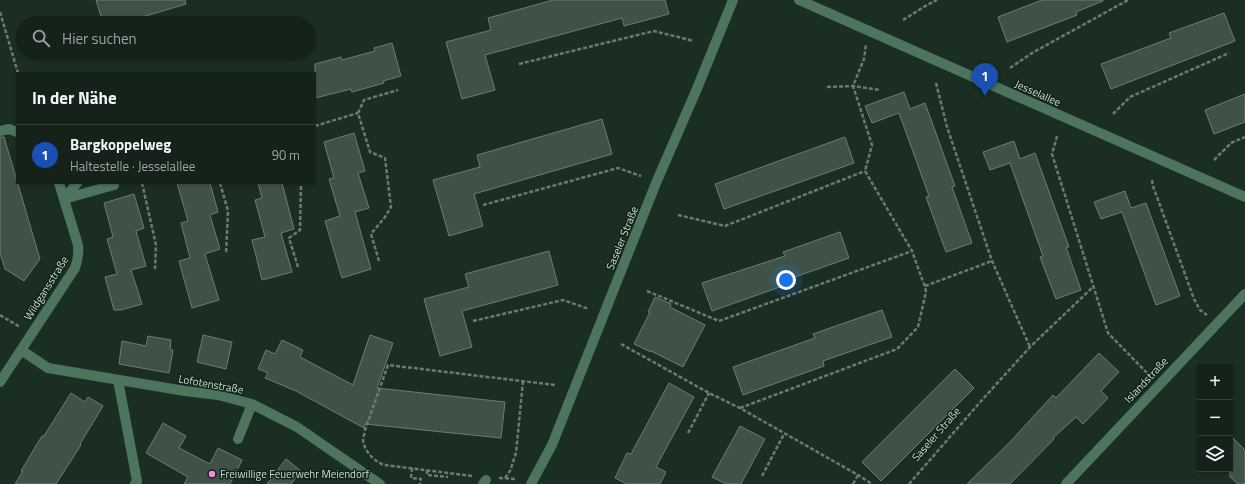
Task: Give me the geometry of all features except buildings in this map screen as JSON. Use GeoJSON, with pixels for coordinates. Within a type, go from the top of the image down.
{"type":"FeatureCollection","features":[{"type":"Feature","properties":{"kind":"street","name":"Saseler Straße"},"geometry":{"type":"LineString","coordinates":[[531,484],[552,445],[656,183],[733,0]]}},
{"type":"Feature","properties":{"kind":"street","name":"Jesselallee"},"geometry":{"type":"LineString","coordinates":[[799,0],[1245,197]]}},
{"type":"Feature","properties":{"kind":"street"},"geometry":{"type":"LineString","coordinates":[[0,132],[9,129],[16,132]]}},
{"type":"Feature","properties":{"kind":"street","name":"Wildgansstraße"},"geometry":{"type":"LineString","coordinates":[[0,382],[75,268],[78,258],[78,245],[59,184]]}},
{"type":"Feature","properties":{"kind":"street"},"geometry":{"type":"LineString","coordinates":[[64,199],[76,184]]}},
{"type":"Feature","properties":{"kind":"street"},"geometry":{"type":"LineString","coordinates":[[64,199],[114,184]]}},
{"type":"Feature","properties":{"kind":"street","name":"Islandstraße"},"geometry":{"type":"LineString","coordinates":[[1066,484],[1245,294]]}},
{"type":"Feature","properties":{"kind":"street","name":"Lofotenstraße"},"geometry":{"type":"LineString","coordinates":[[21,350],[48,368],[185,391],[218,395],[252,404],[297,427],[380,484]]}},
{"type":"Feature","properties":{"kind":"street"},"geometry":{"type":"LineString","coordinates":[[118,380],[137,481],[135,484]]}},
{"type":"Feature","properties":{"kind":"street"},"geometry":{"type":"LineString","coordinates":[[238,439],[252,404]]}},
{"type":"Feature","properties":{"kind":"path"},"geometry":{"type":"LineString","coordinates":[[903,20],[937,0]]}},
{"type":"Feature","properties":{"kind":"path"},"geometry":{"type":"LineString","coordinates":[[1010,68],[1032,53],[1128,0]]}},
{"type":"Feature","properties":{"kind":"path"},"geometry":{"type":"LineString","coordinates":[[0,12],[18,72]]}},
{"type":"Feature","properties":{"kind":"path"},"geometry":{"type":"LineString","coordinates":[[519,64],[654,31],[694,41]]}},
{"type":"Feature","properties":{"kind":"path"},"geometry":{"type":"LineString","coordinates":[[740,408],[897,349],[918,327],[926,292],[925,286],[912,250],[865,171],[872,145],[853,86],[864,59],[865,51]]}},
{"type":"Feature","properties":{"kind":"path"},"geometry":{"type":"LineString","coordinates":[[1113,114],[1130,97],[1229,53]]}},
{"type":"Feature","properties":{"kind":"path"},"geometry":{"type":"LineString","coordinates":[[936,83],[947,127],[992,261],[1030,347]]}},
{"type":"Feature","properties":{"kind":"path"},"geometry":{"type":"LineString","coordinates":[[827,88],[853,86],[880,90]]}},
{"type":"Feature","properties":{"kind":"path"},"geometry":{"type":"LineString","coordinates":[[379,261],[371,234],[391,207],[384,158],[370,152],[358,113],[364,100],[398,90]]}},
{"type":"Feature","properties":{"kind":"path"},"geometry":{"type":"LineString","coordinates":[[316,126],[358,113]]}},
{"type":"Feature","properties":{"kind":"path"},"geometry":{"type":"LineString","coordinates":[[1057,136],[1052,154],[1108,333],[1158,385]]}},
{"type":"Feature","properties":{"kind":"path"},"geometry":{"type":"LineString","coordinates":[[1214,160],[1231,143],[1245,137]]}},
{"type":"Feature","properties":{"kind":"path"},"geometry":{"type":"LineString","coordinates":[[483,205],[618,168],[641,176]]}},
{"type":"Feature","properties":{"kind":"path"},"geometry":{"type":"LineString","coordinates":[[678,214],[725,226],[865,171]]}},
{"type":"Feature","properties":{"kind":"path"},"geometry":{"type":"LineString","coordinates":[[1152,180],[1194,299],[1200,310]]}},
{"type":"Feature","properties":{"kind":"path"},"geometry":{"type":"LineString","coordinates":[[142,184],[156,245],[155,269]]}},
{"type":"Feature","properties":{"kind":"path"},"geometry":{"type":"LineString","coordinates":[[220,184],[228,211],[226,254]]}},
{"type":"Feature","properties":{"kind":"path"},"geometry":{"type":"LineString","coordinates":[[298,267],[289,238],[300,230],[301,184]]}},
{"type":"Feature","properties":{"kind":"path"},"geometry":{"type":"LineString","coordinates":[[647,291],[719,320],[912,250]]}},
{"type":"Feature","properties":{"kind":"path"},"geometry":{"type":"LineString","coordinates":[[925,286],[992,261]]}},
{"type":"Feature","properties":{"kind":"path","name":"Saseler Straße"},"geometry":{"type":"LineString","coordinates":[[909,484],[1030,347],[1094,286]]}},
{"type":"Feature","properties":{"kind":"path"},"geometry":{"type":"LineString","coordinates":[[473,321],[563,300],[588,309]]}},
{"type":"Feature","properties":{"kind":"path"},"geometry":{"type":"LineString","coordinates":[[0,315],[31,334]]}},
{"type":"Feature","properties":{"kind":"path"},"geometry":{"type":"LineString","coordinates":[[621,344],[709,393],[740,408],[872,484]]}},
{"type":"Feature","properties":{"kind":"path"},"geometry":{"type":"LineString","coordinates":[[472,476],[384,465],[378,462],[370,454],[363,440],[365,430],[388,365],[555,385]]}},
{"type":"Feature","properties":{"kind":"path"},"geometry":{"type":"LineString","coordinates":[[505,478],[510,471],[516,453],[523,381]]}},
{"type":"Feature","properties":{"kind":"path"},"geometry":{"type":"LineString","coordinates":[[688,433],[709,393]]}},
{"type":"Feature","properties":{"kind":"path"},"geometry":{"type":"LineString","coordinates":[[762,476],[784,434]]}},
{"type":"Feature","properties":{"kind":"path"},"geometry":{"type":"LineString","coordinates":[[412,468],[411,478],[421,479],[420,484]]}},
{"type":"Feature","properties":{"kind":"path"},"geometry":{"type":"LineString","coordinates":[[427,470],[427,475],[448,477]]}},
{"type":"Feature","properties":{"kind":"path"},"geometry":{"type":"LineString","coordinates":[[853,484],[858,475]]}},
{"type":"Feature","properties":{"kind":"path"},"geometry":{"type":"LineString","coordinates":[[487,480],[505,478],[516,479]]}},
{"type":"Feature","properties":{"kind":"place","name":"Bargkoppelweg"},"geometry":{"type":"Point","coordinates":[985,96]}},
{"type":"Feature","properties":{"kind":"place","name":"Freiwillige Feuerwehr Meiendorf"},"geometry":{"type":"Point","coordinates":[212,474]}}]}
